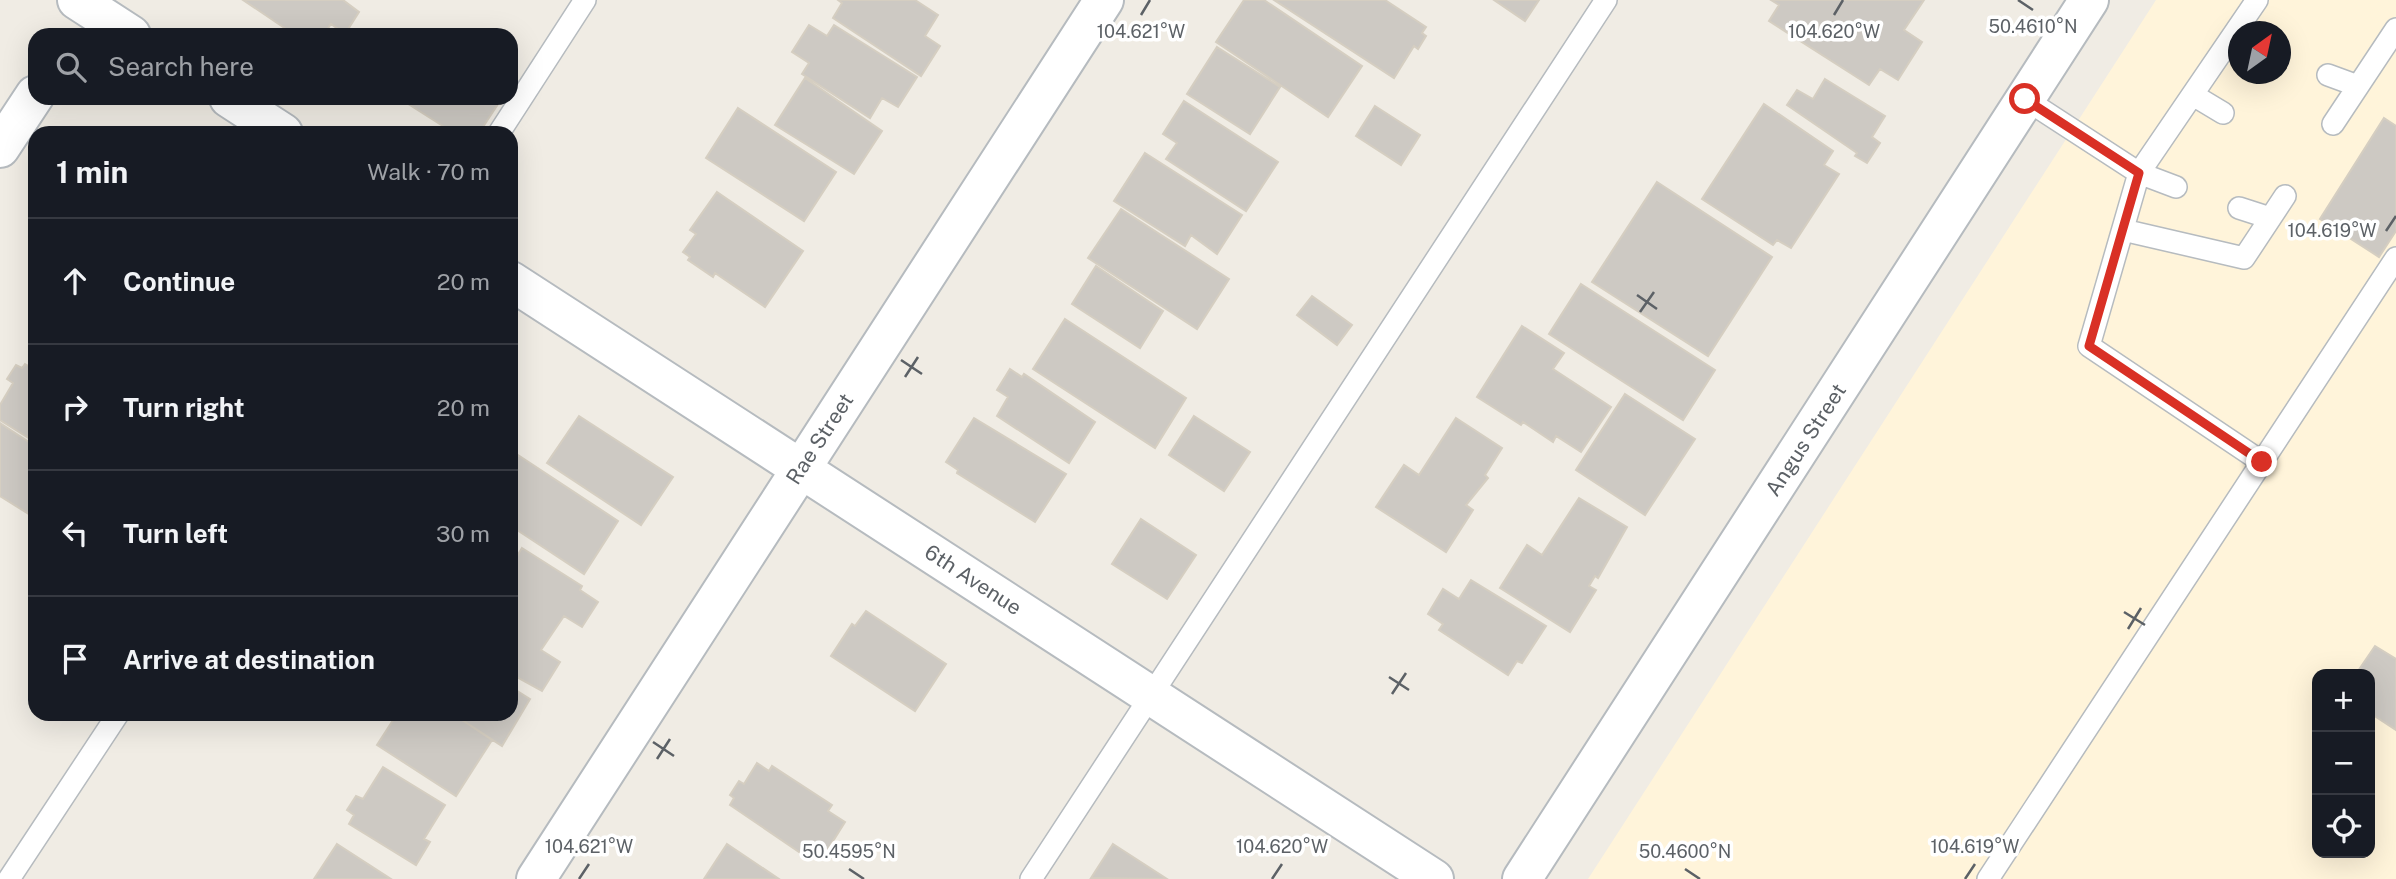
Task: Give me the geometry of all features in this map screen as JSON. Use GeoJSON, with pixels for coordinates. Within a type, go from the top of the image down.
{"type":"FeatureCollection","features":[{"type":"Feature","properties":{"kind":"street","name":"Rae Street"},"geometry":{"type":"LineString","coordinates":[[536,879],[1104,0]]}},
{"type":"Feature","properties":{"kind":"street","name":"Angus Street"},"geometry":{"type":"LineString","coordinates":[[1522,879],[2090,0]]}},
{"type":"Feature","properties":{"kind":"street"},"geometry":{"type":"LineString","coordinates":[[85,11],[118,28]]}},
{"type":"Feature","properties":{"kind":"street"},"geometry":{"type":"LineString","coordinates":[[0,148],[28,105]]}},
{"type":"Feature","properties":{"kind":"street"},"geometry":{"type":"LineString","coordinates":[[240,105],[272,126]]}},
{"type":"Feature","properties":{"kind":"street","name":"6th Avenue"},"geometry":{"type":"LineString","coordinates":[[518,286],[1434,879]]}},
{"type":"Feature","properties":{"kind":"lane"},"geometry":{"type":"LineString","coordinates":[[518,104],[585,0]]}},
{"type":"Feature","properties":{"kind":"lane"},"geometry":{"type":"LineString","coordinates":[[1031,879],[1606,0]]}},
{"type":"Feature","properties":{"kind":"lane"},"geometry":{"type":"LineString","coordinates":[[2247,21],[2259,0]]}},
{"type":"Feature","properties":{"kind":"lane"},"geometry":{"type":"LineString","coordinates":[[2333,124],[2396,29]]}},
{"type":"Feature","properties":{"kind":"lane"},"geometry":{"type":"LineString","coordinates":[[2228,51],[2193,95],[2139,173],[2089,346],[2262,462]]}},
{"type":"Feature","properties":{"kind":"lane"},"geometry":{"type":"LineString","coordinates":[[2328,75],[2358,86]]}},
{"type":"Feature","properties":{"kind":"lane"},"geometry":{"type":"LineString","coordinates":[[2193,95],[2223,113]]}},
{"type":"Feature","properties":{"kind":"lane"},"geometry":{"type":"LineString","coordinates":[[2025,99],[2139,173],[2176,187]]}},
{"type":"Feature","properties":{"kind":"lane"},"geometry":{"type":"LineString","coordinates":[[504,126],[517,105]]}},
{"type":"Feature","properties":{"kind":"lane"},"geometry":{"type":"LineString","coordinates":[[2123,230],[2244,258],[2285,196]]}},
{"type":"Feature","properties":{"kind":"lane"},"geometry":{"type":"LineString","coordinates":[[2239,208],[2270,218]]}},
{"type":"Feature","properties":{"kind":"lane"},"geometry":{"type":"LineString","coordinates":[[1988,879],[2396,258]]}},
{"type":"Feature","properties":{"kind":"lane"},"geometry":{"type":"LineString","coordinates":[[9,879],[113,721]]}},
{"type":"Feature","properties":{"kind":"shaded area"},"geometry":{"type":"Polygon","coordinates":[[[2156,0],[2396,0],[2396,879],[1588,879],[2156,0]]]}},
{"type":"Feature","properties":{"kind":"building"},"geometry":{"type":"Polygon","coordinates":[[[243,0],[343,0],[359,12],[349,28],[337,28],[331,24],[328,28],[285,28],[243,0]]]}},
{"type":"Feature","properties":{"kind":"building"},"geometry":{"type":"Polygon","coordinates":[[[838,0],[915,0],[938,15],[925,36],[940,46],[921,76],[833,18],[842,3],[838,0]]]}},
{"type":"Feature","properties":{"kind":"building"},"geometry":{"type":"Polygon","coordinates":[[[1244,0],[1264,0],[1362,66],[1328,117],[1216,42],[1244,0]]]}},
{"type":"Feature","properties":{"kind":"building"},"geometry":{"type":"Polygon","coordinates":[[[1274,0],[1385,0],[1426,27],[1422,33],[1426,36],[1418,49],[1414,46],[1394,78],[1274,0]]]}},
{"type":"Feature","properties":{"kind":"building"},"geometry":{"type":"Polygon","coordinates":[[[1494,0],[1539,0],[1525,21],[1494,0]]]}},
{"type":"Feature","properties":{"kind":"building"},"geometry":{"type":"Polygon","coordinates":[[[1771,0],[1924,0],[1904,30],[1922,42],[1898,80],[1880,69],[1869,85],[1769,21],[1779,5],[1771,0]]]}},
{"type":"Feature","properties":{"kind":"building"},"geometry":{"type":"Polygon","coordinates":[[[809,25],[827,36],[834,25],[917,77],[898,107],[882,98],[870,118],[802,74],[809,63],[792,52],[809,25]]]}},
{"type":"Feature","properties":{"kind":"building"},"geometry":{"type":"Polygon","coordinates":[[[1217,47],[1280,87],[1250,134],[1187,94],[1217,47]]]}},
{"type":"Feature","properties":{"kind":"building"},"geometry":{"type":"Polygon","coordinates":[[[805,78],[882,131],[854,174],[775,125],[805,78]]]}},
{"type":"Feature","properties":{"kind":"building"},"geometry":{"type":"Polygon","coordinates":[[[1825,79],[1885,116],[1872,137],[1880,143],[1867,163],[1855,156],[1857,153],[1787,105],[1797,90],[1813,99],[1825,79]]]}},
{"type":"Feature","properties":{"kind":"building"},"geometry":{"type":"Polygon","coordinates":[[[1184,101],[1278,162],[1246,211],[1166,159],[1177,143],[1163,134],[1184,101]]]}},
{"type":"Feature","properties":{"kind":"building"},"geometry":{"type":"Polygon","coordinates":[[[1764,104],[1833,151],[1824,165],[1839,174],[1791,248],[1777,240],[1773,245],[1702,199],[1764,104]]]}},
{"type":"Feature","properties":{"kind":"building"},"geometry":{"type":"Polygon","coordinates":[[[410,105],[497,105],[484,126],[443,126],[410,105]]]}},
{"type":"Feature","properties":{"kind":"building"},"geometry":{"type":"Polygon","coordinates":[[[1375,106],[1420,135],[1401,165],[1356,136],[1375,106]]]}},
{"type":"Feature","properties":{"kind":"building"},"geometry":{"type":"Polygon","coordinates":[[[738,108],[836,172],[804,221],[706,158],[738,108]]]}},
{"type":"Feature","properties":{"kind":"building"},"geometry":{"type":"Polygon","coordinates":[[[2384,118],[2396,126],[2396,231],[2379,257],[2320,219],[2384,118]]]}},
{"type":"Feature","properties":{"kind":"building"},"geometry":{"type":"Polygon","coordinates":[[[1145,153],[1242,215],[1217,254],[1191,235],[1185,246],[1114,201],[1145,153]]]}},
{"type":"Feature","properties":{"kind":"building"},"geometry":{"type":"Polygon","coordinates":[[[1657,182],[1772,257],[1708,356],[1592,282],[1657,182]]]}},
{"type":"Feature","properties":{"kind":"building"},"geometry":{"type":"Polygon","coordinates":[[[717,192],[803,251],[765,307],[715,273],[713,277],[688,260],[690,257],[683,252],[696,234],[690,230],[717,192]]]}},
{"type":"Feature","properties":{"kind":"building"},"geometry":{"type":"Polygon","coordinates":[[[1121,209],[1229,279],[1197,329],[1088,258],[1121,209]]]}},
{"type":"Feature","properties":{"kind":"building"},"geometry":{"type":"Polygon","coordinates":[[[1096,266],[1163,311],[1140,348],[1072,304],[1096,266]]]}},
{"type":"Feature","properties":{"kind":"building"},"geometry":{"type":"Polygon","coordinates":[[[1581,284],[1715,370],[1683,420],[1549,334],[1581,284]]]}},
{"type":"Feature","properties":{"kind":"building"},"geometry":{"type":"Polygon","coordinates":[[[1312,296],[1352,325],[1337,345],[1297,315],[1312,296]]]}},
{"type":"Feature","properties":{"kind":"building"},"geometry":{"type":"Polygon","coordinates":[[[1065,319],[1186,398],[1155,448],[1033,369],[1065,319]]]}},
{"type":"Feature","properties":{"kind":"building"},"geometry":{"type":"Polygon","coordinates":[[[1522,326],[1564,353],[1553,369],[1611,407],[1581,452],[1556,436],[1553,442],[1477,397],[1522,326]]]}},
{"type":"Feature","properties":{"kind":"building"},"geometry":{"type":"Polygon","coordinates":[[[25,364],[28,366],[28,438],[0,420],[0,405],[13,383],[7,379],[16,365],[22,368],[25,364]]]}},
{"type":"Feature","properties":{"kind":"building"},"geometry":{"type":"Polygon","coordinates":[[[1010,369],[1022,377],[1024,374],[1095,422],[1069,463],[997,416],[1008,397],[997,390],[1010,369]]]}},
{"type":"Feature","properties":{"kind":"building"},"geometry":{"type":"Polygon","coordinates":[[[1625,394],[1695,439],[1645,515],[1576,470],[1625,394]]]}},
{"type":"Feature","properties":{"kind":"building"},"geometry":{"type":"Polygon","coordinates":[[[579,416],[673,477],[641,525],[547,463],[579,416]]]}},
{"type":"Feature","properties":{"kind":"building"},"geometry":{"type":"Polygon","coordinates":[[[1194,416],[1250,452],[1224,491],[1169,455],[1194,416]]]}},
{"type":"Feature","properties":{"kind":"building"},"geometry":{"type":"Polygon","coordinates":[[[974,418],[1066,474],[1035,522],[957,473],[958,470],[946,462],[974,418]]]}},
{"type":"Feature","properties":{"kind":"building"},"geometry":{"type":"Polygon","coordinates":[[[1456,418],[1502,448],[1485,475],[1488,478],[1466,505],[1473,510],[1446,552],[1376,507],[1404,465],[1419,475],[1456,418]]]}},
{"type":"Feature","properties":{"kind":"building"},"geometry":{"type":"Polygon","coordinates":[[[0,423],[28,441],[28,514],[0,496],[0,423]]]}},
{"type":"Feature","properties":{"kind":"building"},"geometry":{"type":"Polygon","coordinates":[[[518,455],[618,521],[584,574],[518,531],[518,455]]]}},
{"type":"Feature","properties":{"kind":"building"},"geometry":{"type":"Polygon","coordinates":[[[1579,498],[1627,527],[1598,578],[1595,576],[1589,586],[1596,590],[1570,632],[1500,588],[1527,545],[1542,555],[1579,498]]]}},
{"type":"Feature","properties":{"kind":"building"},"geometry":{"type":"Polygon","coordinates":[[[1141,519],[1196,555],[1167,599],[1112,564],[1141,519]]]}},
{"type":"Feature","properties":{"kind":"building"},"geometry":{"type":"Polygon","coordinates":[[[522,548],[582,586],[580,590],[598,602],[582,627],[564,616],[541,650],[560,662],[542,691],[518,678],[518,555],[522,548]]]}},
{"type":"Feature","properties":{"kind":"building"},"geometry":{"type":"Polygon","coordinates":[[[1471,580],[1546,626],[1522,663],[1517,661],[1508,675],[1439,630],[1443,624],[1428,614],[1443,589],[1459,599],[1471,580]]]}},
{"type":"Feature","properties":{"kind":"building"},"geometry":{"type":"Polygon","coordinates":[[[866,611],[946,664],[915,711],[831,656],[852,624],[855,626],[866,611]]]}},
{"type":"Feature","properties":{"kind":"building"},"geometry":{"type":"Polygon","coordinates":[[[2375,646],[2396,659],[2396,730],[2375,716],[2375,669],[2359,669],[2375,646]]]}},
{"type":"Feature","properties":{"kind":"building"},"geometry":{"type":"Polygon","coordinates":[[[518,691],[530,699],[518,719],[518,691]]]}},
{"type":"Feature","properties":{"kind":"building"},"geometry":{"type":"Polygon","coordinates":[[[392,721],[464,721],[492,740],[456,796],[377,745],[392,721]]]}},
{"type":"Feature","properties":{"kind":"building"},"geometry":{"type":"Polygon","coordinates":[[[464,721],[517,721],[502,746],[464,721]]]}},
{"type":"Feature","properties":{"kind":"building"},"geometry":{"type":"Polygon","coordinates":[[[757,763],[769,771],[772,766],[832,805],[828,811],[845,822],[823,857],[806,846],[802,854],[730,805],[734,798],[730,795],[739,781],[744,784],[757,763]]]}},
{"type":"Feature","properties":{"kind":"building"},"geometry":{"type":"Polygon","coordinates":[[[383,767],[445,805],[424,839],[430,842],[416,865],[349,824],[354,815],[347,810],[356,796],[363,799],[383,767]]]}},
{"type":"Feature","properties":{"kind":"building"},"geometry":{"type":"Polygon","coordinates":[[[337,844],[391,879],[314,879],[337,844]]]}},
{"type":"Feature","properties":{"kind":"building"},"geometry":{"type":"Polygon","coordinates":[[[727,844],[779,879],[704,879],[727,844]]]}},
{"type":"Feature","properties":{"kind":"building"},"geometry":{"type":"Polygon","coordinates":[[[1113,844],[1167,879],[1091,878],[1113,844]]]}},
{"type":"Feature","properties":{"kind":"route"},"geometry":{"type":"LineString","coordinates":[[2025,99],[2139,173],[2089,346],[2262,462]]}}]}
